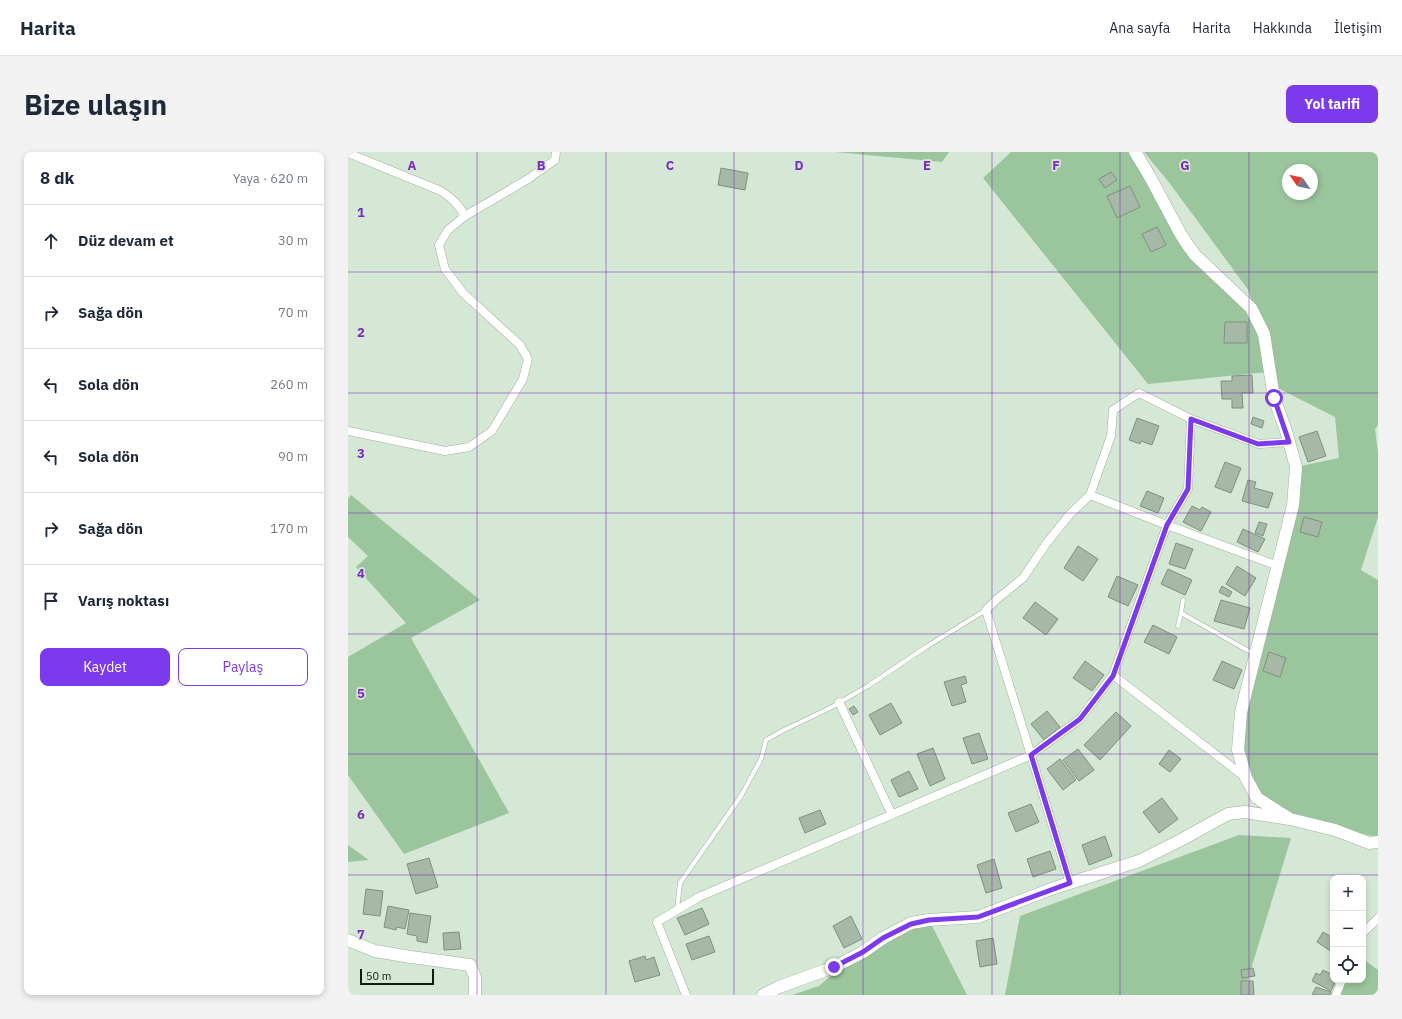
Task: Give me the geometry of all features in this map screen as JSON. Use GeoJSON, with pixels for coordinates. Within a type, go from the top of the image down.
{"type":"FeatureCollection","features":[{"type":"Feature","properties":{"kind":"street"},"geometry":{"type":"LineString","coordinates":[[348,431],[445,452],[469,447],[492,432],[523,379],[528,359],[520,345],[463,293],[446,269],[439,245],[448,230],[465,216],[528,179],[555,160],[556,152]]}},
{"type":"Feature","properties":{"kind":"street"},"geometry":{"type":"LineString","coordinates":[[1135,152],[1180,233],[1195,255],[1251,308],[1264,334],[1274,398],[1296,467],[1293,505],[1241,712],[1238,750],[1246,778],[1258,798],[1290,819]]}},
{"type":"Feature","properties":{"kind":"street"},"geometry":{"type":"LineString","coordinates":[[348,153],[441,191],[453,198],[465,216]]}},
{"type":"Feature","properties":{"kind":"street"},"geometry":{"type":"LineString","coordinates":[[1070,883],[986,610],[1023,578],[1046,544],[1070,514],[1090,495],[1111,436],[1113,410],[1139,393],[1191,419],[1258,444],[1289,442]]}},
{"type":"Feature","properties":{"kind":"street"},"geometry":{"type":"LineString","coordinates":[[686,995],[657,922],[699,897],[1031,755],[1080,719],[1113,676],[1167,525],[1188,489],[1191,419]]}},
{"type":"Feature","properties":{"kind":"street"},"geometry":{"type":"LineString","coordinates":[[1090,495],[1278,566]]}},
{"type":"Feature","properties":{"kind":"street"},"geometry":{"type":"LineString","coordinates":[[1113,676],[1246,778]]}},
{"type":"Feature","properties":{"kind":"street"},"geometry":{"type":"LineString","coordinates":[[839,702],[892,815]]}},
{"type":"Feature","properties":{"kind":"street"},"geometry":{"type":"LineString","coordinates":[[763,995],[785,985],[834,967],[863,952],[883,938],[911,924],[929,920],[978,917],[1070,883],[1139,861],[1228,814],[1245,812],[1290,819],[1335,830],[1369,842],[1378,842]]}},
{"type":"Feature","properties":{"kind":"street"},"geometry":{"type":"LineString","coordinates":[[1366,930],[1378,918]]}},
{"type":"Feature","properties":{"kind":"street"},"geometry":{"type":"LineString","coordinates":[[348,940],[375,951],[470,965],[475,977],[475,995]]}},
{"type":"Feature","properties":{"kind":"street"},"geometry":{"type":"LineString","coordinates":[[1336,995],[1341,983]]}},
{"type":"Feature","properties":{"kind":"lane"},"geometry":{"type":"LineString","coordinates":[[1178,626],[1183,600]]}},
{"type":"Feature","properties":{"kind":"lane"},"geometry":{"type":"LineString","coordinates":[[677,910],[680,883],[741,796],[761,759],[766,740],[868,686],[926,647],[986,610]]}},
{"type":"Feature","properties":{"kind":"lane"},"geometry":{"type":"LineString","coordinates":[[1181,614],[1256,655]]}},
{"type":"Feature","properties":{"kind":"green space"},"geometry":{"type":"Polygon","coordinates":[[[835,152],[949,152],[942,162],[835,152]]]}},
{"type":"Feature","properties":{"kind":"green space"},"geometry":{"type":"Polygon","coordinates":[[[1011,152],[1133,152],[1187,244],[1251,308],[1259,335],[1249,291],[1171,185],[1144,152],[1378,152],[1378,425],[1375,429],[1378,453],[1378,517],[1361,570],[1378,580],[1378,837],[1312,824],[1257,798],[1240,732],[1296,467],[1339,458],[1335,417],[1272,385],[1268,372],[1148,384],[983,178],[1011,152]]]}},
{"type":"Feature","properties":{"kind":"green space"},"geometry":{"type":"Polygon","coordinates":[[[351,495],[480,600],[411,638],[509,813],[404,854],[348,775],[348,657],[406,623],[356,567],[368,556],[348,537],[348,499],[351,495]]]}},
{"type":"Feature","properties":{"kind":"green space"},"geometry":{"type":"Polygon","coordinates":[[[1239,835],[1291,838],[1243,995],[1005,995],[1020,916],[1239,835]]]}},
{"type":"Feature","properties":{"kind":"green space"},"geometry":{"type":"Polygon","coordinates":[[[348,845],[369,860],[348,862],[348,845]]]}},
{"type":"Feature","properties":{"kind":"green space"},"geometry":{"type":"Polygon","coordinates":[[[929,920],[967,995],[792,995],[819,986],[852,958],[929,920]]]}},
{"type":"Feature","properties":{"kind":"green space"},"geometry":{"type":"Polygon","coordinates":[[[1366,961],[1378,970],[1378,995],[1336,995],[1341,983],[1366,983],[1366,961]]]}},
{"type":"Feature","properties":{"kind":"building"},"geometry":{"type":"Polygon","coordinates":[[[721,168],[748,173],[745,190],[718,185],[721,168]]]}},
{"type":"Feature","properties":{"kind":"building"},"geometry":{"type":"Polygon","coordinates":[[[1111,172],[1117,180],[1105,188],[1099,179],[1111,172]]]}},
{"type":"Feature","properties":{"kind":"building"},"geometry":{"type":"Polygon","coordinates":[[[1130,186],[1140,207],[1117,218],[1107,196],[1130,186]]]}},
{"type":"Feature","properties":{"kind":"building"},"geometry":{"type":"Polygon","coordinates":[[[1157,227],[1166,245],[1151,252],[1142,234],[1157,227]]]}},
{"type":"Feature","properties":{"kind":"building"},"geometry":{"type":"Polygon","coordinates":[[[1225,322],[1247,322],[1247,343],[1224,343],[1225,322]]]}},
{"type":"Feature","properties":{"kind":"building"},"geometry":{"type":"Polygon","coordinates":[[[1252,375],[1253,393],[1242,393],[1243,408],[1232,408],[1232,399],[1222,399],[1221,381],[1232,381],[1232,376],[1252,375]]]}},
{"type":"Feature","properties":{"kind":"building"},"geometry":{"type":"Polygon","coordinates":[[[1253,417],[1264,421],[1262,428],[1251,424],[1253,417]]]}},
{"type":"Feature","properties":{"kind":"building"},"geometry":{"type":"Polygon","coordinates":[[[1137,418],[1159,426],[1152,445],[1141,441],[1140,444],[1129,440],[1137,418]]]}},
{"type":"Feature","properties":{"kind":"building"},"geometry":{"type":"Polygon","coordinates":[[[1317,431],[1326,456],[1308,462],[1299,437],[1317,431]]]}},
{"type":"Feature","properties":{"kind":"building"},"geometry":{"type":"Polygon","coordinates":[[[1225,462],[1241,468],[1231,493],[1215,487],[1225,462]]]}},
{"type":"Feature","properties":{"kind":"building"},"geometry":{"type":"Polygon","coordinates":[[[1248,480],[1256,482],[1254,488],[1273,493],[1268,508],[1242,501],[1248,480]]]}},
{"type":"Feature","properties":{"kind":"building"},"geometry":{"type":"Polygon","coordinates":[[[1147,491],[1164,498],[1158,513],[1140,506],[1147,491]]]}},
{"type":"Feature","properties":{"kind":"building"},"geometry":{"type":"Polygon","coordinates":[[[1192,506],[1200,510],[1202,507],[1211,512],[1201,531],[1183,522],[1192,506]]]}},
{"type":"Feature","properties":{"kind":"building"},"geometry":{"type":"Polygon","coordinates":[[[1304,517],[1322,522],[1318,537],[1300,532],[1304,517]]]}},
{"type":"Feature","properties":{"kind":"building"},"geometry":{"type":"Polygon","coordinates":[[[1259,522],[1267,524],[1263,536],[1255,533],[1259,522]]]}},
{"type":"Feature","properties":{"kind":"building"},"geometry":{"type":"Polygon","coordinates":[[[1243,529],[1265,539],[1258,552],[1237,542],[1243,529]]]}},
{"type":"Feature","properties":{"kind":"building"},"geometry":{"type":"Polygon","coordinates":[[[1176,543],[1193,549],[1185,569],[1169,564],[1176,543]]]}},
{"type":"Feature","properties":{"kind":"building"},"geometry":{"type":"Polygon","coordinates":[[[1078,546],[1098,559],[1083,581],[1064,568],[1078,546]]]}},
{"type":"Feature","properties":{"kind":"building"},"geometry":{"type":"Polygon","coordinates":[[[1237,566],[1256,578],[1245,596],[1226,584],[1237,566]]]}},
{"type":"Feature","properties":{"kind":"building"},"geometry":{"type":"Polygon","coordinates":[[[1168,569],[1192,580],[1185,595],[1161,584],[1168,569]]]}},
{"type":"Feature","properties":{"kind":"building"},"geometry":{"type":"Polygon","coordinates":[[[1117,576],[1138,585],[1128,606],[1108,597],[1117,576]]]}},
{"type":"Feature","properties":{"kind":"building"},"geometry":{"type":"Polygon","coordinates":[[[1222,586],[1232,592],[1229,597],[1219,592],[1222,586]]]}},
{"type":"Feature","properties":{"kind":"building"},"geometry":{"type":"Polygon","coordinates":[[[1221,600],[1250,608],[1244,629],[1214,621],[1221,600]]]}},
{"type":"Feature","properties":{"kind":"building"},"geometry":{"type":"Polygon","coordinates":[[[1035,602],[1058,619],[1046,635],[1023,618],[1035,602]]]}},
{"type":"Feature","properties":{"kind":"building"},"geometry":{"type":"Polygon","coordinates":[[[1153,625],[1177,637],[1169,654],[1144,642],[1153,625]]]}},
{"type":"Feature","properties":{"kind":"building"},"geometry":{"type":"Polygon","coordinates":[[[1269,652],[1286,658],[1280,677],[1263,671],[1269,652]]]}},
{"type":"Feature","properties":{"kind":"building"},"geometry":{"type":"Polygon","coordinates":[[[1085,661],[1104,675],[1092,691],[1073,678],[1085,661]]]}},
{"type":"Feature","properties":{"kind":"building"},"geometry":{"type":"Polygon","coordinates":[[[1222,661],[1242,670],[1234,689],[1213,680],[1222,661]]]}},
{"type":"Feature","properties":{"kind":"building"},"geometry":{"type":"Polygon","coordinates":[[[965,676],[967,683],[961,685],[966,702],[952,706],[944,682],[965,676]]]}},
{"type":"Feature","properties":{"kind":"building"},"geometry":{"type":"Polygon","coordinates":[[[891,703],[902,723],[880,735],[869,715],[891,703]]]}},
{"type":"Feature","properties":{"kind":"building"},"geometry":{"type":"Polygon","coordinates":[[[854,706],[858,712],[853,715],[849,709],[854,706]]]}},
{"type":"Feature","properties":{"kind":"building"},"geometry":{"type":"Polygon","coordinates":[[[1047,711],[1060,727],[1044,740],[1031,724],[1047,711]]]}},
{"type":"Feature","properties":{"kind":"building"},"geometry":{"type":"Polygon","coordinates":[[[1116,712],[1131,726],[1100,760],[1084,745],[1116,712]]]}},
{"type":"Feature","properties":{"kind":"building"},"geometry":{"type":"Polygon","coordinates":[[[979,733],[988,759],[972,764],[963,738],[979,733]]]}},
{"type":"Feature","properties":{"kind":"building"},"geometry":{"type":"Polygon","coordinates":[[[933,748],[945,779],[930,786],[917,754],[933,748]]]}},
{"type":"Feature","properties":{"kind":"building"},"geometry":{"type":"Polygon","coordinates":[[[1078,749],[1094,770],[1079,781],[1063,760],[1078,749]]]}},
{"type":"Feature","properties":{"kind":"building"},"geometry":{"type":"Polygon","coordinates":[[[1169,750],[1181,759],[1170,772],[1159,764],[1169,750]]]}},
{"type":"Feature","properties":{"kind":"building"},"geometry":{"type":"Polygon","coordinates":[[[1060,759],[1076,780],[1063,790],[1047,769],[1060,759]]]}},
{"type":"Feature","properties":{"kind":"building"},"geometry":{"type":"Polygon","coordinates":[[[909,771],[918,789],[899,797],[891,780],[909,771]]]}},
{"type":"Feature","properties":{"kind":"building"},"geometry":{"type":"Polygon","coordinates":[[[1162,798],[1178,819],[1159,833],[1143,812],[1162,798]]]}},
{"type":"Feature","properties":{"kind":"building"},"geometry":{"type":"Polygon","coordinates":[[[1031,804],[1039,822],[1016,832],[1008,813],[1031,804]]]}},
{"type":"Feature","properties":{"kind":"building"},"geometry":{"type":"Polygon","coordinates":[[[820,810],[826,824],[805,833],[799,818],[820,810]]]}},
{"type":"Feature","properties":{"kind":"building"},"geometry":{"type":"Polygon","coordinates":[[[1105,836],[1112,856],[1089,865],[1082,845],[1105,836]]]}},
{"type":"Feature","properties":{"kind":"building"},"geometry":{"type":"Polygon","coordinates":[[[1050,851],[1056,869],[1033,877],[1027,859],[1050,851]]]}},
{"type":"Feature","properties":{"kind":"building"},"geometry":{"type":"Polygon","coordinates":[[[429,858],[438,887],[416,894],[407,864],[429,858]]]}},
{"type":"Feature","properties":{"kind":"building"},"geometry":{"type":"Polygon","coordinates":[[[994,859],[1002,888],[986,893],[977,865],[994,859]]]}},
{"type":"Feature","properties":{"kind":"building"},"geometry":{"type":"Polygon","coordinates":[[[366,889],[383,891],[380,916],[363,914],[366,889]]]}},
{"type":"Feature","properties":{"kind":"building"},"geometry":{"type":"Polygon","coordinates":[[[388,906],[409,910],[405,929],[397,927],[396,930],[384,927],[388,906]]]}},
{"type":"Feature","properties":{"kind":"building"},"geometry":{"type":"Polygon","coordinates":[[[702,908],[709,924],[685,935],[677,918],[702,908]]]}},
{"type":"Feature","properties":{"kind":"building"},"geometry":{"type":"Polygon","coordinates":[[[410,913],[431,916],[427,943],[417,941],[417,936],[407,934],[410,913]]]}},
{"type":"Feature","properties":{"kind":"building"},"geometry":{"type":"Polygon","coordinates":[[[851,916],[862,939],[844,948],[833,926],[851,916]]]}},
{"type":"Feature","properties":{"kind":"building"},"geometry":{"type":"Polygon","coordinates":[[[459,932],[461,949],[444,950],[443,933],[459,932]]]}},
{"type":"Feature","properties":{"kind":"building"},"geometry":{"type":"Polygon","coordinates":[[[1323,932],[1330,936],[1330,951],[1317,942],[1323,932]]]}},
{"type":"Feature","properties":{"kind":"building"},"geometry":{"type":"Polygon","coordinates":[[[709,936],[715,952],[692,960],[686,944],[709,936]]]}},
{"type":"Feature","properties":{"kind":"building"},"geometry":{"type":"Polygon","coordinates":[[[993,938],[997,964],[980,967],[976,941],[993,938]]]}},
{"type":"Feature","properties":{"kind":"building"},"geometry":{"type":"Polygon","coordinates":[[[645,956],[646,960],[654,957],[660,975],[635,982],[629,961],[645,956]]]}},
{"type":"Feature","properties":{"kind":"building"},"geometry":{"type":"Polygon","coordinates":[[[1253,968],[1255,976],[1242,978],[1241,970],[1253,968]]]}},
{"type":"Feature","properties":{"kind":"building"},"geometry":{"type":"Polygon","coordinates":[[[1323,970],[1330,974],[1330,983],[1335,983],[1331,991],[1312,981],[1316,973],[1320,975],[1323,970]]]}},
{"type":"Feature","properties":{"kind":"building"},"geometry":{"type":"Polygon","coordinates":[[[1241,981],[1253,981],[1254,995],[1241,995],[1241,981]]]}},
{"type":"Feature","properties":{"kind":"building"},"geometry":{"type":"Polygon","coordinates":[[[1316,987],[1331,992],[1330,995],[1312,995],[1316,987]]]}},
{"type":"Feature","properties":{"kind":"route"},"geometry":{"type":"LineString","coordinates":[[834,967],[863,952],[883,938],[911,924],[929,920],[978,917],[1070,883],[1031,755],[1080,719],[1113,676],[1167,525],[1188,489],[1191,419],[1232,433],[1258,444],[1289,442],[1274,398]]}}]}
